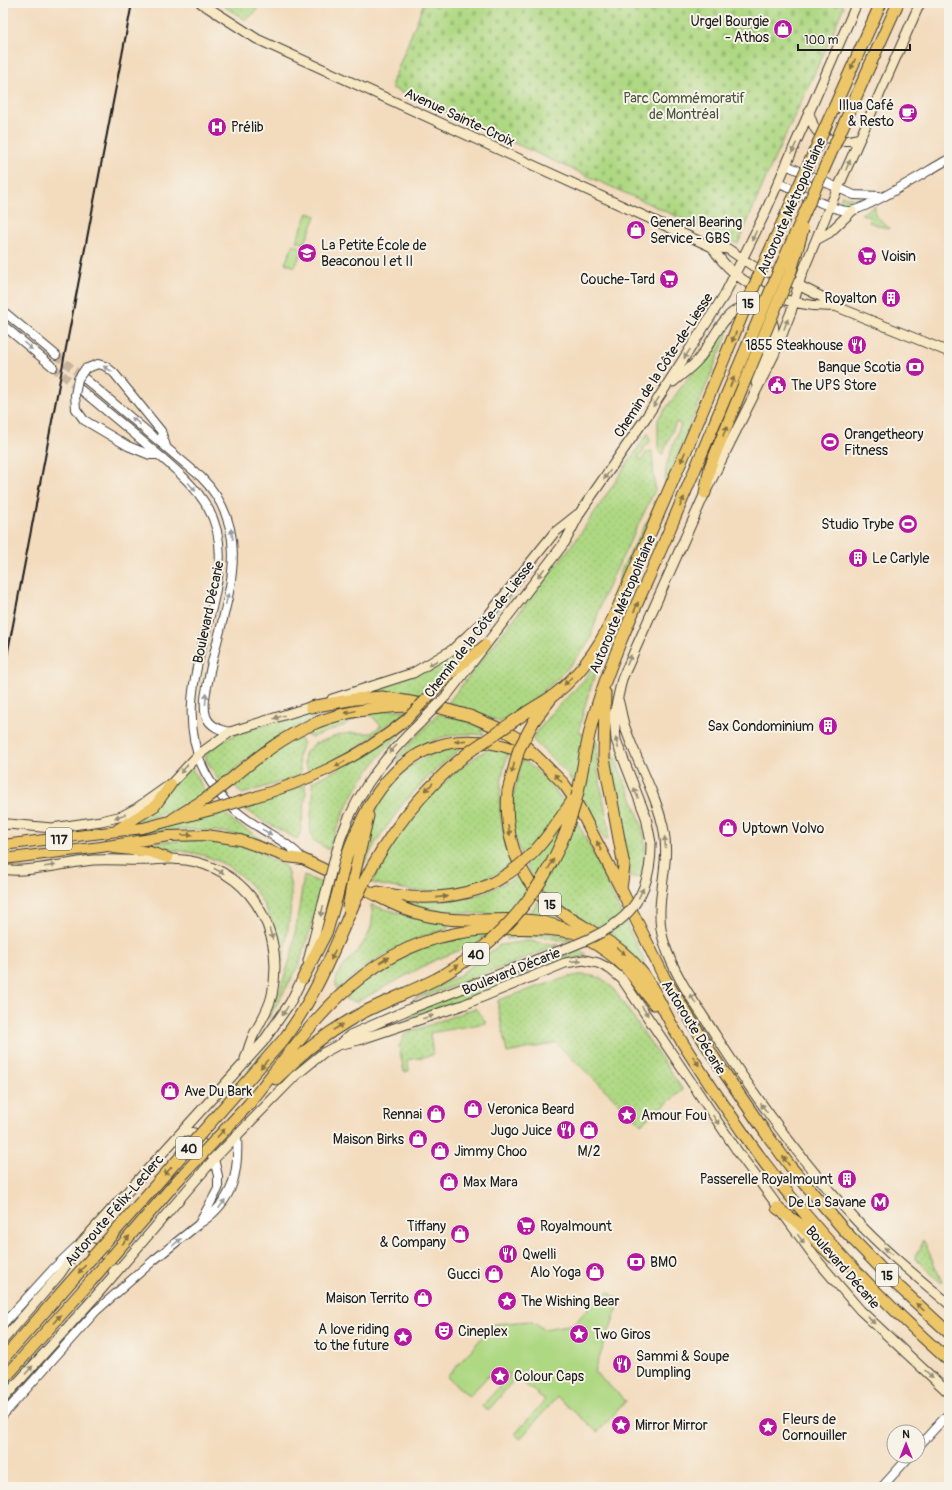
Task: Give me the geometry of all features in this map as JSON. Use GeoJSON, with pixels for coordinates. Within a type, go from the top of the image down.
{"type":"FeatureCollection","features":[{"type":"Feature","properties":{"kind":"highway","name":"Autoroute Métropolitaine"},"geometry":{"type":"LineString","coordinates":[[347,918],[384,846],[421,796],[452,766],[480,744],[554,695],[591,654],[615,614],[688,446],[758,277],[881,3]]}},
{"type":"Feature","properties":{"kind":"highway","name":"Autoroute Métropolitaine"},"geometry":{"type":"LineString","coordinates":[[249,1104],[307,1050],[335,1030],[362,1014],[446,974],[473,956],[501,931],[529,900],[553,861],[566,831],[578,792],[591,726],[623,635],[697,469],[749,340],[814,190],[898,3]]}},
{"type":"Feature","properties":{"kind":"highway"},"geometry":{"type":"LineString","coordinates":[[705,493],[710,467],[791,271],[814,190]]}},
{"type":"Feature","properties":{"kind":"highway","name":"15"},"geometry":{"type":"LineString","coordinates":[[606,680],[603,734],[605,768],[624,866],[621,889]]}},
{"type":"Feature","properties":{"kind":"highway","name":"Autoroute Décarie"},"geometry":{"type":"LineString","coordinates":[[554,695],[530,726],[521,743],[513,765],[508,791],[507,817],[512,842],[521,867],[529,881],[541,896],[560,913],[607,940],[628,956],[648,980],[674,1028],[763,1160],[850,1264],[904,1319],[949,1361]]}},
{"type":"Feature","properties":{"kind":"highway"},"geometry":{"type":"LineString","coordinates":[[311,707],[355,699],[382,697],[433,706]]}},
{"type":"Feature","properties":{"kind":"highway","name":"Autoroute Décarie"},"geometry":{"type":"LineString","coordinates":[[433,706],[470,716],[517,738],[564,784],[575,800],[621,889],[664,979],[715,1059],[765,1132],[820,1202],[858,1245],[901,1289],[949,1333]]}},
{"type":"Feature","properties":{"kind":"highway"},"geometry":{"type":"LineString","coordinates":[[173,819],[207,798],[274,744],[317,722],[337,715],[368,709],[433,706]]}},
{"type":"Feature","properties":{"kind":"highway"},"geometry":{"type":"LineString","coordinates":[[303,978],[327,931],[332,894],[345,862],[354,833],[386,781],[400,766],[415,756],[439,745],[457,741],[487,741],[504,745],[538,758]]}},
{"type":"Feature","properties":{"kind":"highway"},"geometry":{"type":"LineString","coordinates":[[366,890],[409,898],[430,898],[458,895],[482,888],[512,872],[535,852],[552,832],[578,792]]}},
{"type":"Feature","properties":{"kind":"highway"},"geometry":{"type":"LineString","coordinates":[[347,918],[353,880],[371,804]]}},
{"type":"Feature","properties":{"kind":"highway"},"geometry":{"type":"LineString","coordinates":[[366,890],[401,909],[435,918],[457,920],[531,920],[550,924],[570,932],[595,944],[620,962],[674,1028]]}},
{"type":"Feature","properties":{"kind":"highway","name":"Autoroute Félix-Leclerc"},"geometry":{"type":"LineString","coordinates":[[3,1359],[284,1039],[302,1013],[321,980],[347,918]]}},
{"type":"Feature","properties":{"kind":"highway"},"geometry":{"type":"LineString","coordinates":[[249,1104],[323,1013],[353,983],[399,951],[445,934],[467,930],[507,928],[542,929],[570,932]]}},
{"type":"Feature","properties":{"kind":"highway","name":"Autoroute Félix-Leclerc"},"geometry":{"type":"LineString","coordinates":[[3,1380],[168,1191],[249,1104]]}},
{"type":"Feature","properties":{"kind":"highway"},"geometry":{"type":"LineString","coordinates":[[778,1208],[798,1223],[833,1257],[850,1264]]}},
{"type":"Feature","properties":{"kind":"main road","name":"Avenue Sainte-Croix"},"geometry":{"type":"LineString","coordinates":[[201,3],[257,39],[712,247],[724,248],[744,259],[753,266],[798,285],[824,298],[835,306]]}},
{"type":"Feature","properties":{"kind":"main road","name":"Chemin de la Côte-de-Liesse"},"geometry":{"type":"LineString","coordinates":[[332,894],[335,857],[347,818],[369,779],[387,756],[448,694],[565,542],[581,511],[666,388],[708,323],[744,259],[857,3]]}},
{"type":"Feature","properties":{"kind":"main road"},"geometry":{"type":"LineString","coordinates":[[338,1045],[350,1035],[412,1008],[598,936],[611,928],[636,902],[647,878],[651,843],[646,817],[616,740],[614,715],[627,666],[705,493],[753,394],[774,355],[798,285],[837,189],[920,3]]}},
{"type":"Feature","properties":{"kind":"main road"},"geometry":{"type":"LineString","coordinates":[[809,113],[816,130],[824,135],[843,142],[860,138]]}},
{"type":"Feature","properties":{"kind":"main road"},"geometry":{"type":"LineString","coordinates":[[816,240],[829,234],[852,211]]}},
{"type":"Feature","properties":{"kind":"main road","name":"Avenue Sainte-Croix"},"geometry":{"type":"LineString","coordinates":[[712,247],[719,257],[736,273],[757,288],[793,303],[820,307],[835,306]]}},
{"type":"Feature","properties":{"kind":"main road"},"geometry":{"type":"LineString","coordinates":[[835,306],[949,352]]}},
{"type":"Feature","properties":{"kind":"main road"},"geometry":{"type":"LineString","coordinates":[[666,388],[698,360],[731,314],[738,308],[749,307],[766,315],[771,320],[774,327],[774,334],[762,361],[753,394]]}},
{"type":"Feature","properties":{"kind":"main road"},"geometry":{"type":"LineString","coordinates":[[114,831],[155,806],[171,784],[198,755],[230,732],[413,673],[452,650],[487,617],[554,533],[581,511]]}},
{"type":"Feature","properties":{"kind":"main road"},"geometry":{"type":"LineString","coordinates":[[114,831],[143,828],[215,809],[289,786],[325,772],[372,745],[406,719],[450,674],[485,645]]}},
{"type":"Feature","properties":{"kind":"main road"},"geometry":{"type":"LineString","coordinates":[[618,697],[626,730],[659,812],[664,831],[666,857],[660,897],[659,920],[667,951],[678,976],[749,1087],[787,1139],[864,1228],[949,1304]]}},
{"type":"Feature","properties":{"kind":"main road"},"geometry":{"type":"LineString","coordinates":[[3,825],[12,824],[52,828],[107,820],[122,816],[137,808],[171,784]]}},
{"type":"Feature","properties":{"kind":"main road","name":"117"},"geometry":{"type":"LineString","coordinates":[[3,845],[114,831]]}},
{"type":"Feature","properties":{"kind":"main road"},"geometry":{"type":"LineString","coordinates":[[101,847],[169,836],[208,835],[240,840],[287,857],[303,859],[366,890]]}},
{"type":"Feature","properties":{"kind":"main road"},"geometry":{"type":"LineString","coordinates":[[101,847],[150,852],[168,858],[205,865],[233,880],[255,902],[270,928],[276,965],[272,996],[243,1064]]}},
{"type":"Feature","properties":{"kind":"main road","name":"117"},"geometry":{"type":"LineString","coordinates":[[3,859],[101,847]]}},
{"type":"Feature","properties":{"kind":"main road"},"geometry":{"type":"LineString","coordinates":[[7,870],[94,860],[151,860],[168,858]]}},
{"type":"Feature","properties":{"kind":"main road","name":"Boulevard Décarie"},"geometry":{"type":"LineString","coordinates":[[237,1135],[306,1066],[338,1045],[359,1040],[463,1005],[565,963],[584,960],[602,964],[617,974],[628,986],[714,1117],[778,1208],[817,1260],[851,1301],[949,1392]]}},
{"type":"Feature","properties":{"kind":"main road"},"geometry":{"type":"LineString","coordinates":[[3,1340],[60,1274],[81,1243],[184,1131],[273,1029],[303,978]]}},
{"type":"Feature","properties":{"kind":"main road"},"geometry":{"type":"LineString","coordinates":[[184,1131],[194,1133],[214,1159]]}},
{"type":"Feature","properties":{"kind":"main road"},"geometry":{"type":"LineString","coordinates":[[3,1399],[214,1159],[237,1135]]}},
{"type":"Feature","properties":{"kind":"main road"},"geometry":{"type":"LineString","coordinates":[[81,1243],[106,1255],[112,1262],[114,1274]]}},
{"type":"Feature","properties":{"kind":"street"},"geometry":{"type":"LineString","coordinates":[[778,182],[830,206],[843,211],[852,211],[949,159]]}},
{"type":"Feature","properties":{"kind":"street"},"geometry":{"type":"LineString","coordinates":[[786,165],[837,189],[858,196],[882,196]]}},
{"type":"Feature","properties":{"kind":"street"},"geometry":{"type":"LineString","coordinates":[[3,311],[56,355]]}},
{"type":"Feature","properties":{"kind":"street"},"geometry":{"type":"LineString","coordinates":[[3,325],[53,367]]}},
{"type":"Feature","properties":{"kind":"street"},"geometry":{"type":"LineString","coordinates":[[158,455],[150,455],[128,446],[88,422],[77,411],[74,401],[76,385],[80,376],[98,364],[112,371],[161,431],[166,447]]}},
{"type":"Feature","properties":{"kind":"street","name":"Boulevard Décarie"},"geometry":{"type":"LineString","coordinates":[[84,373],[195,472],[212,489],[222,506],[232,534],[234,557],[231,585],[212,664],[205,705],[206,716],[211,724],[230,732]]}},
{"type":"Feature","properties":{"kind":"street","name":"Boulevard Décarie"},"geometry":{"type":"LineString","coordinates":[[80,389],[180,474],[204,501],[214,522],[219,541],[220,571],[191,703],[192,727],[198,755],[211,782],[230,806],[249,821],[293,847],[303,859]]}},
{"type":"Feature","properties":{"kind":"street"},"geometry":{"type":"LineString","coordinates":[[3,1415],[96,1311],[154,1260],[220,1208],[233,1185],[238,1157],[237,1135]]}},
{"type":"Feature","properties":{"kind":"street"},"geometry":{"type":"LineString","coordinates":[[199,1224],[218,1189],[218,1176],[214,1159]]}},
{"type":"Feature","properties":{"kind":"street"},"geometry":{"type":"LineString","coordinates":[[3,1324],[54,1268],[81,1243]]}},
{"type":"Feature","properties":{"kind":"street"},"geometry":{"type":"LineString","coordinates":[[926,1438],[949,1413]]}},
{"type":"Feature","properties":{"kind":"street"},"geometry":{"type":"LineString","coordinates":[[882,1487],[903,1464]]}},
{"type":"Feature","properties":{"kind":"green space"},"geometry":{"type":"Polygon","coordinates":[[[219,3],[258,3],[257,9],[254,13],[250,17],[244,19],[219,3]]]}},
{"type":"Feature","properties":{"kind":"green space","name":"Parc Commémoratif de Montréal"},"geometry":{"type":"Polygon","coordinates":[[[424,3],[838,3],[844,6],[823,55],[771,166],[738,244],[392,88],[392,83],[424,3]]]}},
{"type":"Feature","properties":{"kind":"green space"},"geometry":{"type":"Polygon","coordinates":[[[842,196],[864,201],[864,203],[842,205],[839,204],[842,196]]]}},
{"type":"Feature","properties":{"kind":"green space"},"geometry":{"type":"Polygon","coordinates":[[[875,206],[875,215],[889,228],[888,229],[869,222],[870,217],[861,214],[875,206]]]}},
{"type":"Feature","properties":{"kind":"green space"},"geometry":{"type":"Polygon","coordinates":[[[308,213],[316,216],[305,243],[296,241],[308,213]]]}},
{"type":"Feature","properties":{"kind":"green space"},"geometry":{"type":"Polygon","coordinates":[[[294,244],[303,249],[295,267],[285,263],[294,244]]]}},
{"type":"Feature","properties":{"kind":"green space"},"geometry":{"type":"Polygon","coordinates":[[[736,313],[665,486],[668,462],[681,425],[676,422],[663,454],[660,454],[658,450],[658,419],[736,313]]]}},
{"type":"Feature","properties":{"kind":"green space"},"geometry":{"type":"Polygon","coordinates":[[[648,433],[650,442],[644,447],[644,451],[638,458],[642,460],[647,452],[652,451],[655,490],[603,597],[590,640],[571,664],[550,686],[526,705],[500,722],[448,703],[578,537],[648,433]]]}},
{"type":"Feature","properties":{"kind":"green space"},"geometry":{"type":"Polygon","coordinates":[[[660,497],[620,586],[620,572],[660,497]]]}},
{"type":"Feature","properties":{"kind":"green space"},"geometry":{"type":"Polygon","coordinates":[[[511,595],[422,696],[396,692],[362,691],[426,669],[493,613],[511,595]]]}},
{"type":"Feature","properties":{"kind":"green space"},"geometry":{"type":"Polygon","coordinates":[[[606,648],[590,690],[579,732],[597,741],[597,767],[609,828],[608,839],[605,840],[586,803],[566,772],[532,739],[551,713],[584,680],[606,648]]]}},
{"type":"Feature","properties":{"kind":"green space"},"geometry":{"type":"Polygon","coordinates":[[[362,704],[340,709],[320,716],[285,733],[253,755],[220,782],[206,760],[206,755],[209,751],[226,739],[240,733],[324,707],[362,704]]]}},
{"type":"Feature","properties":{"kind":"green space"},"geometry":{"type":"Polygon","coordinates":[[[377,710],[409,710],[353,750],[309,772],[304,763],[305,753],[314,744],[338,735],[350,733],[371,733],[381,726],[372,716],[365,713],[345,725],[312,737],[307,735],[306,729],[341,716],[377,710]]]}},
{"type":"Feature","properties":{"kind":"green space"},"geometry":{"type":"Polygon","coordinates":[[[438,714],[490,724],[458,718],[488,730],[481,729],[484,733],[482,735],[459,734],[435,740],[414,749],[394,762],[393,761],[438,714]]]}},
{"type":"Feature","properties":{"kind":"green space"},"geometry":{"type":"Polygon","coordinates":[[[409,720],[413,721],[385,750],[362,780],[344,812],[329,850],[313,840],[310,827],[313,797],[312,782],[338,769],[362,754],[409,720]]]}},
{"type":"Feature","properties":{"kind":"green space"},"geometry":{"type":"Polygon","coordinates":[[[298,736],[303,743],[298,756],[301,776],[242,794],[231,782],[298,736]]]}},
{"type":"Feature","properties":{"kind":"green space"},"geometry":{"type":"Polygon","coordinates":[[[609,739],[612,751],[636,808],[643,832],[645,848],[641,876],[630,878],[618,818],[609,739]]]}},
{"type":"Feature","properties":{"kind":"green space"},"geometry":{"type":"Polygon","coordinates":[[[463,747],[431,774],[402,805],[376,842],[358,875],[374,815],[383,794],[392,783],[401,773],[423,758],[449,749],[463,747]]]}},
{"type":"Feature","properties":{"kind":"green space"},"geometry":{"type":"Polygon","coordinates":[[[491,747],[509,751],[502,780],[500,808],[504,836],[512,864],[476,883],[445,891],[411,890],[372,883],[382,862],[394,843],[421,806],[454,774],[491,747]]]}},
{"type":"Feature","properties":{"kind":"green space"},"geometry":{"type":"Polygon","coordinates":[[[522,759],[550,785],[571,812],[580,827],[645,962],[642,965],[543,892],[529,872],[514,836],[513,797],[522,759]]]}},
{"type":"Feature","properties":{"kind":"green space"},"geometry":{"type":"Polygon","coordinates":[[[191,767],[206,793],[182,807],[137,821],[191,767]]]}},
{"type":"Feature","properties":{"kind":"green space"},"geometry":{"type":"Polygon","coordinates":[[[305,785],[306,794],[300,834],[297,839],[240,806],[305,785]]]}},
{"type":"Feature","properties":{"kind":"green space"},"geometry":{"type":"Polygon","coordinates":[[[222,811],[237,824],[268,843],[251,838],[208,830],[148,832],[147,830],[222,811]]]}},
{"type":"Feature","properties":{"kind":"green space"},"geometry":{"type":"Polygon","coordinates":[[[187,840],[236,845],[265,854],[265,856],[285,866],[289,876],[291,900],[283,961],[280,961],[274,929],[268,913],[251,886],[240,875],[226,865],[211,858],[190,852],[154,848],[153,843],[187,840]]]}},
{"type":"Feature","properties":{"kind":"green space"},"geometry":{"type":"Polygon","coordinates":[[[304,876],[322,883],[299,965],[269,1018],[267,1017],[280,990],[292,953],[304,876]]]}},
{"type":"Feature","properties":{"kind":"green space"},"geometry":{"type":"Polygon","coordinates":[[[519,876],[528,889],[509,914],[447,912],[410,904],[410,901],[459,899],[481,894],[519,876]]]}},
{"type":"Feature","properties":{"kind":"green space"},"geometry":{"type":"Polygon","coordinates":[[[539,901],[561,920],[559,923],[527,916],[539,901]]]}},
{"type":"Feature","properties":{"kind":"green space"},"geometry":{"type":"Polygon","coordinates":[[[371,905],[409,916],[447,923],[448,929],[432,933],[389,952],[362,970],[337,990],[336,981],[340,972],[369,933],[372,920],[371,905]]]}},
{"type":"Feature","properties":{"kind":"green space"},"geometry":{"type":"Polygon","coordinates":[[[490,932],[476,944],[435,960],[356,1002],[344,999],[366,979],[403,955],[416,949],[444,939],[490,932]]]}},
{"type":"Feature","properties":{"kind":"green space"},"geometry":{"type":"Polygon","coordinates":[[[542,932],[562,935],[573,940],[563,941],[545,937],[521,937],[506,939],[511,933],[542,932]]]}},
{"type":"Feature","properties":{"kind":"green space"},"geometry":{"type":"Polygon","coordinates":[[[528,941],[559,945],[443,990],[412,1000],[458,976],[500,945],[528,941]]]}},
{"type":"Feature","properties":{"kind":"green space"},"geometry":{"type":"Polygon","coordinates":[[[578,950],[585,953],[585,956],[562,959],[466,999],[408,1018],[407,1015],[428,1006],[578,950]]]}},
{"type":"Feature","properties":{"kind":"green space"},"geometry":{"type":"Polygon","coordinates":[[[580,975],[598,977],[612,987],[683,1090],[641,1124],[556,1043],[507,1053],[498,1008],[498,1000],[568,977],[580,975]]]}},
{"type":"Feature","properties":{"kind":"green space"},"geometry":{"type":"Polygon","coordinates":[[[475,1008],[486,1023],[430,1033],[433,1055],[408,1060],[409,1071],[404,1072],[399,1047],[405,1034],[475,1008]]]}},
{"type":"Feature","properties":{"kind":"green space"},"geometry":{"type":"Polygon","coordinates":[[[922,1241],[924,1241],[942,1282],[941,1283],[916,1259],[915,1255],[920,1249],[922,1241]]]}},
{"type":"Feature","properties":{"kind":"green space"},"geometry":{"type":"Polygon","coordinates":[[[608,1291],[620,1301],[594,1372],[626,1401],[598,1432],[557,1397],[520,1439],[515,1434],[545,1400],[516,1377],[488,1411],[482,1406],[511,1374],[493,1371],[469,1396],[447,1377],[494,1324],[530,1321],[544,1329],[574,1324],[600,1295],[603,1297],[608,1291]]]}},
{"type":"Feature","properties":{"kind":"tunnel"},"geometry":{"type":"LineString","coordinates":[[56,355],[84,378]]}},
{"type":"Feature","properties":{"kind":"tunnel"},"geometry":{"type":"LineString","coordinates":[[53,367],[80,389]]}},
{"type":"Feature","properties":{"kind":"railway"},"geometry":{"type":"LineString","coordinates":[[3,677],[132,3]]}},
{"type":"Feature","properties":{"kind":"place","name":"Urgel Bourgie - Athos"},"geometry":{"type":"Point","coordinates":[783,29]}},
{"type":"Feature","properties":{"kind":"place","name":"Illua Café & Resto"},"geometry":{"type":"Point","coordinates":[908,113]}},
{"type":"Feature","properties":{"kind":"place","name":"Prélib"},"geometry":{"type":"Point","coordinates":[217,127]}},
{"type":"Feature","properties":{"kind":"place","name":"General Bearing Service - GBS"},"geometry":{"type":"Point","coordinates":[636,230]}},
{"type":"Feature","properties":{"kind":"place","name":"La Petite École de Beaconou I et II"},"geometry":{"type":"Point","coordinates":[307,253]}},
{"type":"Feature","properties":{"kind":"place","name":"Voisin"},"geometry":{"type":"Point","coordinates":[867,256]}},
{"type":"Feature","properties":{"kind":"place","name":"Couche-Tard"},"geometry":{"type":"Point","coordinates":[669,279]}},
{"type":"Feature","properties":{"kind":"place","name":"Royalton"},"geometry":{"type":"Point","coordinates":[891,298]}},
{"type":"Feature","properties":{"kind":"place","name":"1855 Steakhouse"},"geometry":{"type":"Point","coordinates":[857,345]}},
{"type":"Feature","properties":{"kind":"place","name":"Banque Scotia"},"geometry":{"type":"Point","coordinates":[915,367]}},
{"type":"Feature","properties":{"kind":"place","name":"The UPS Store"},"geometry":{"type":"Point","coordinates":[777,385]}},
{"type":"Feature","properties":{"kind":"place","name":"Orangetheory Fitness"},"geometry":{"type":"Point","coordinates":[830,442]}},
{"type":"Feature","properties":{"kind":"place","name":"Studio Trybe"},"geometry":{"type":"Point","coordinates":[908,524]}},
{"type":"Feature","properties":{"kind":"place","name":"Le Carlyle"},"geometry":{"type":"Point","coordinates":[858,558]}},
{"type":"Feature","properties":{"kind":"place","name":"Sax Condominium"},"geometry":{"type":"Point","coordinates":[828,726]}},
{"type":"Feature","properties":{"kind":"place","name":"Uptown Volvo"},"geometry":{"type":"Point","coordinates":[728,828]}},
{"type":"Feature","properties":{"kind":"place","name":"Ave Du Bark"},"geometry":{"type":"Point","coordinates":[170,1091]}},
{"type":"Feature","properties":{"kind":"place","name":"Veronica Beard"},"geometry":{"type":"Point","coordinates":[473,1109]}},
{"type":"Feature","properties":{"kind":"place","name":"Rennai"},"geometry":{"type":"Point","coordinates":[436,1114]}},
{"type":"Feature","properties":{"kind":"place","name":"Amour Fou"},"geometry":{"type":"Point","coordinates":[627,1115]}},
{"type":"Feature","properties":{"kind":"place","name":"Jugo Juice"},"geometry":{"type":"Point","coordinates":[566,1130]}},
{"type":"Feature","properties":{"kind":"place","name":"M/2"},"geometry":{"type":"Point","coordinates":[589,1130]}},
{"type":"Feature","properties":{"kind":"place","name":"Maison Birks"},"geometry":{"type":"Point","coordinates":[418,1139]}},
{"type":"Feature","properties":{"kind":"place","name":"Jimmy Choo"},"geometry":{"type":"Point","coordinates":[440,1151]}},
{"type":"Feature","properties":{"kind":"place","name":"Passerelle Royalmount"},"geometry":{"type":"Point","coordinates":[847,1179]}},
{"type":"Feature","properties":{"kind":"place","name":"Max Mara"},"geometry":{"type":"Point","coordinates":[449,1182]}},
{"type":"Feature","properties":{"kind":"place","name":"De La Savane"},"geometry":{"type":"Point","coordinates":[880,1202]}},
{"type":"Feature","properties":{"kind":"place","name":"Royalmount"},"geometry":{"type":"Point","coordinates":[526,1226]}},
{"type":"Feature","properties":{"kind":"place","name":"Tiffany & Company"},"geometry":{"type":"Point","coordinates":[460,1234]}},
{"type":"Feature","properties":{"kind":"place","name":"Qwelli"},"geometry":{"type":"Point","coordinates":[508,1254]}},
{"type":"Feature","properties":{"kind":"place","name":"BMO"},"geometry":{"type":"Point","coordinates":[636,1262]}},
{"type":"Feature","properties":{"kind":"place","name":"Alo Yoga"},"geometry":{"type":"Point","coordinates":[595,1272]}},
{"type":"Feature","properties":{"kind":"place","name":"Gucci"},"geometry":{"type":"Point","coordinates":[494,1274]}},
{"type":"Feature","properties":{"kind":"place","name":"Maison Territo"},"geometry":{"type":"Point","coordinates":[423,1298]}},
{"type":"Feature","properties":{"kind":"place","name":"The Wishing Bear"},"geometry":{"type":"Point","coordinates":[507,1301]}},
{"type":"Feature","properties":{"kind":"place","name":"Cineplex"},"geometry":{"type":"Point","coordinates":[444,1331]}},
{"type":"Feature","properties":{"kind":"place","name":"Two Giros"},"geometry":{"type":"Point","coordinates":[579,1334]}},
{"type":"Feature","properties":{"kind":"place","name":"A love riding to the future"},"geometry":{"type":"Point","coordinates":[403,1337]}},
{"type":"Feature","properties":{"kind":"place","name":"Sammi & Soupe Dumpling"},"geometry":{"type":"Point","coordinates":[622,1364]}},
{"type":"Feature","properties":{"kind":"place","name":"Colour Caps"},"geometry":{"type":"Point","coordinates":[500,1376]}},
{"type":"Feature","properties":{"kind":"place","name":"Mirror Mirror"},"geometry":{"type":"Point","coordinates":[621,1425]}},
{"type":"Feature","properties":{"kind":"place","name":"Fleurs de Cornouiller"},"geometry":{"type":"Point","coordinates":[768,1427]}}]}
